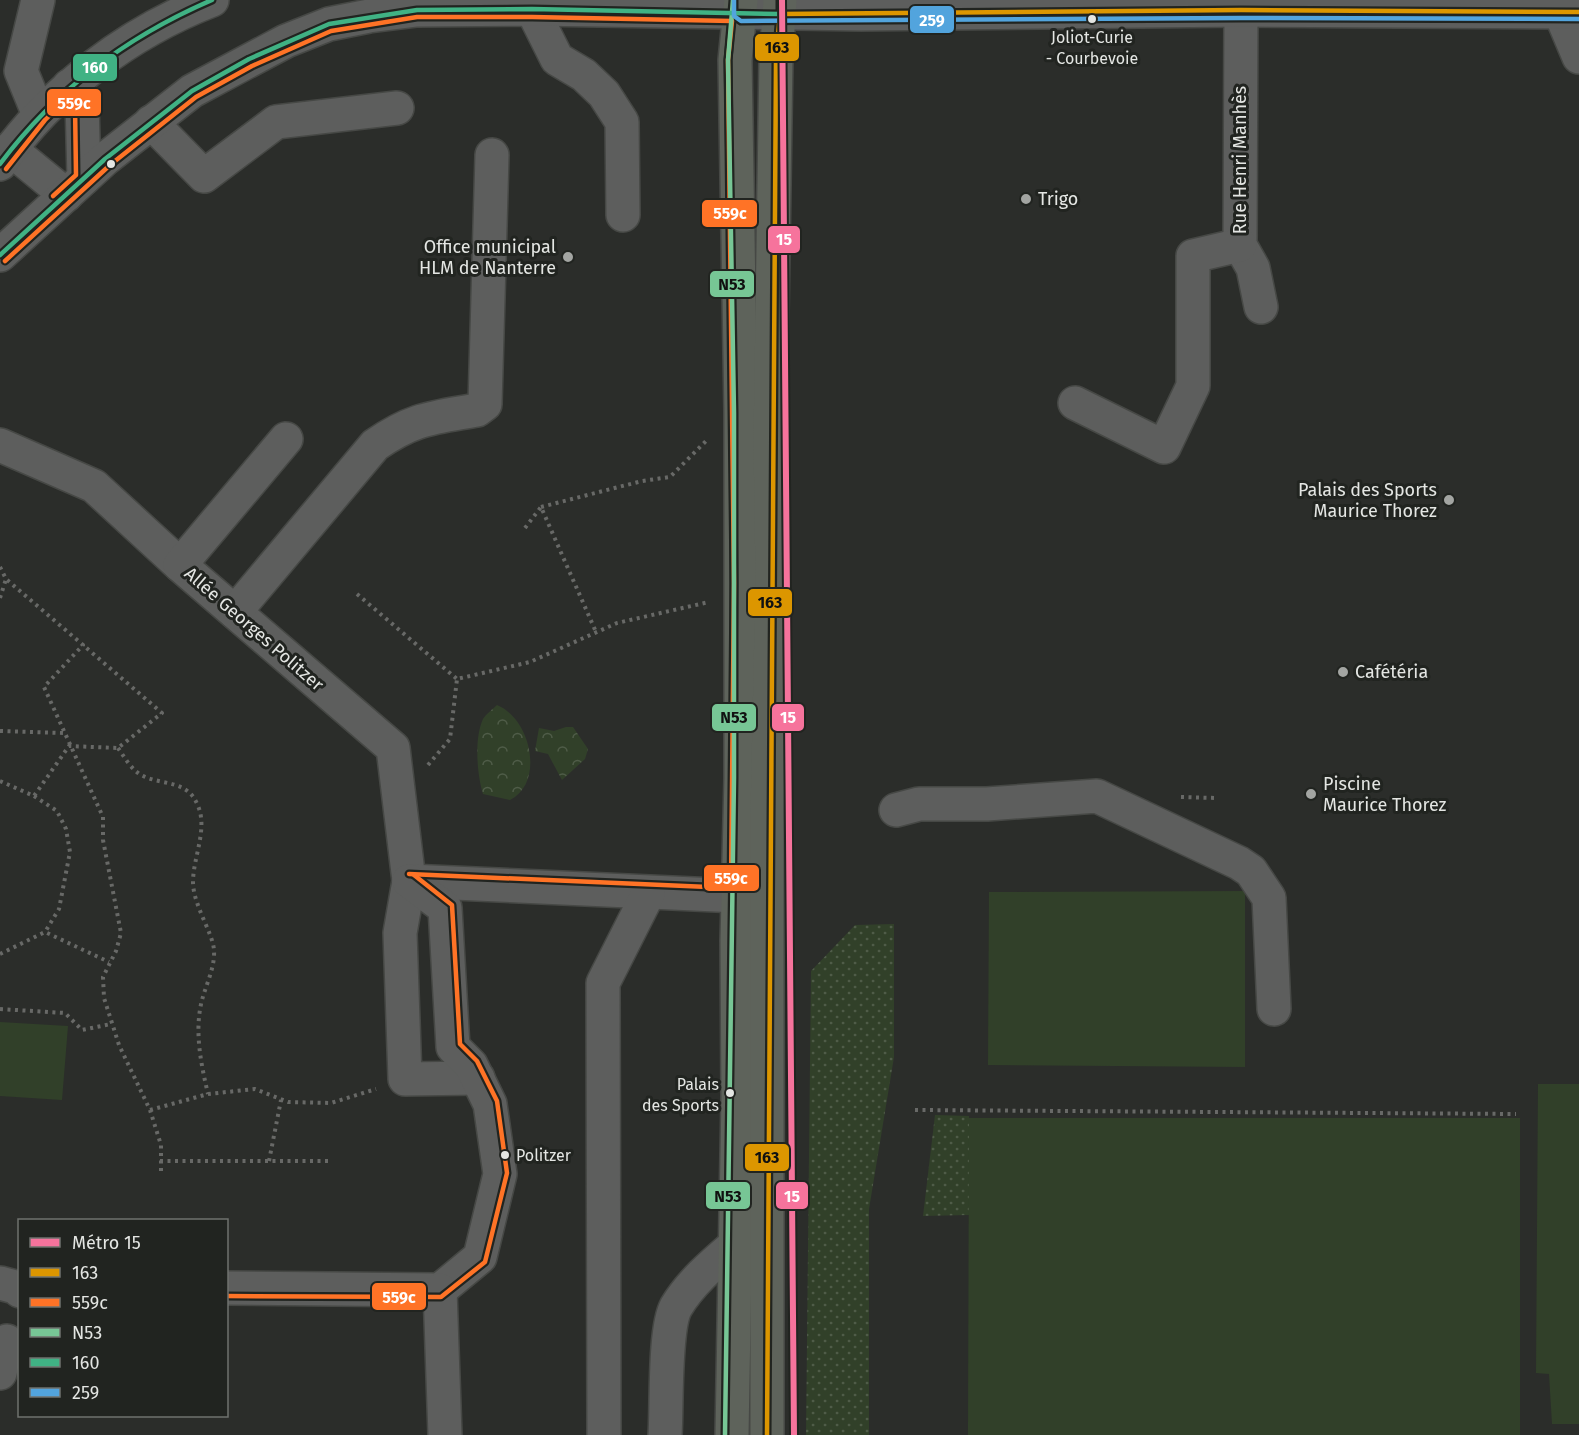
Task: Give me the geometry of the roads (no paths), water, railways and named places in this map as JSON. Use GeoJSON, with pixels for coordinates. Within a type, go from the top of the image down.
{"type":"FeatureCollection","features":[{"type":"Feature","properties":{"kind":"main road"},"geometry":{"type":"LineString","coordinates":[[732,1435],[736,1244],[741,594],[741,413],[735,60],[741,7]]}},
{"type":"Feature","properties":{"kind":"main road"},"geometry":{"type":"LineString","coordinates":[[766,1435],[767,813],[772,580],[770,441],[776,58],[780,7]]}},
{"type":"Feature","properties":{"kind":"street"},"geometry":{"type":"LineString","coordinates":[[38,0],[11,69],[39,115]]}},
{"type":"Feature","properties":{"kind":"street"},"geometry":{"type":"LineString","coordinates":[[75,187],[5,156],[39,115],[69,86],[155,25],[212,0]]}},
{"type":"Feature","properties":{"kind":"street"},"geometry":{"type":"LineString","coordinates":[[0,255],[151,122],[192,91],[249,59],[329,24],[369,16],[417,10],[1198,5],[1241,10],[1570,12],[1579,57]]}},
{"type":"Feature","properties":{"kind":"street"},"geometry":{"type":"LineString","coordinates":[[532,9],[557,59],[584,75],[598,87],[622,122],[622,215]]}},
{"type":"Feature","properties":{"kind":"street","name":"Rue Henri Manhès"},"geometry":{"type":"LineString","coordinates":[[1241,10],[1240,244],[1253,268],[1261,307]]}},
{"type":"Feature","properties":{"kind":"street"},"geometry":{"type":"LineString","coordinates":[[69,86],[82,101],[75,187]]}},
{"type":"Feature","properties":{"kind":"street"},"geometry":{"type":"LineString","coordinates":[[151,122],[204,176],[276,122],[397,108]]}},
{"type":"Feature","properties":{"kind":"street"},"geometry":{"type":"LineString","coordinates":[[235,612],[375,445],[400,428],[418,420],[477,410],[485,404],[492,155]]}},
{"type":"Feature","properties":{"kind":"street"},"geometry":{"type":"LineString","coordinates":[[1075,403],[1164,447],[1193,386],[1193,256],[1240,244]]}},
{"type":"Feature","properties":{"kind":"street"},"geometry":{"type":"LineString","coordinates":[[180,565],[286,439]]}},
{"type":"Feature","properties":{"kind":"street","name":"Allée Georges Politzer"},"geometry":{"type":"LineString","coordinates":[[0,445],[94,486],[180,565],[393,748],[409,881],[400,933],[405,1079],[478,1078]]}},
{"type":"Feature","properties":{"kind":"street"},"geometry":{"type":"LineString","coordinates":[[896,810],[919,804],[987,804],[1097,796],[1239,863],[1251,871],[1269,898],[1274,1009]]}},
{"type":"Feature","properties":{"kind":"street"},"geometry":{"type":"LineString","coordinates":[[409,881],[648,894],[738,896]]}},
{"type":"Feature","properties":{"kind":"street"},"geometry":{"type":"LineString","coordinates":[[228,1288],[440,1290],[480,1257],[500,1174],[490,1104],[471,1065],[453,1047],[445,908],[409,881]]}},
{"type":"Feature","properties":{"kind":"street"},"geometry":{"type":"LineString","coordinates":[[604,1435],[603,983],[648,894]]}},
{"type":"Feature","properties":{"kind":"street"},"geometry":{"type":"LineString","coordinates":[[665,1435],[670,1334],[675,1310],[701,1275],[736,1244]]}},
{"type":"Feature","properties":{"kind":"street"},"geometry":{"type":"LineString","coordinates":[[0,1283],[18,1290]]}},
{"type":"Feature","properties":{"kind":"street"},"geometry":{"type":"LineString","coordinates":[[440,1290],[446,1435]]}},
{"type":"Feature","properties":{"kind":"street"},"geometry":{"type":"LineString","coordinates":[[0,1373],[9,1339]]}},
{"type":"Feature","properties":{"kind":"metro line","name":"15"},"geometry":{"type":"LineString","coordinates":[[782,0],[794,1435]]}},
{"type":"Feature","properties":{"kind":"place","name":"Joliot-Curie - Courbevoie"},"geometry":{"type":"Point","coordinates":[1092,19]}},
{"type":"Feature","properties":{"kind":"place","name":"Trigo"},"geometry":{"type":"Point","coordinates":[1026,199]}},
{"type":"Feature","properties":{"kind":"place","name":"Office municipal HLM de Nanterre"},"geometry":{"type":"Point","coordinates":[568,257]}},
{"type":"Feature","properties":{"kind":"place","name":"Palais des Sports Maurice Thorez"},"geometry":{"type":"Point","coordinates":[1449,500]}},
{"type":"Feature","properties":{"kind":"place","name":"Cafétéria"},"geometry":{"type":"Point","coordinates":[1343,672]}},
{"type":"Feature","properties":{"kind":"place","name":"Piscine Maurice Thorez"},"geometry":{"type":"Point","coordinates":[1311,794]}},
{"type":"Feature","properties":{"kind":"place","name":"Palais des Sports"},"geometry":{"type":"Point","coordinates":[730,1093]}},
{"type":"Feature","properties":{"kind":"place","name":"Politzer"},"geometry":{"type":"Point","coordinates":[505,1155]}}]}
